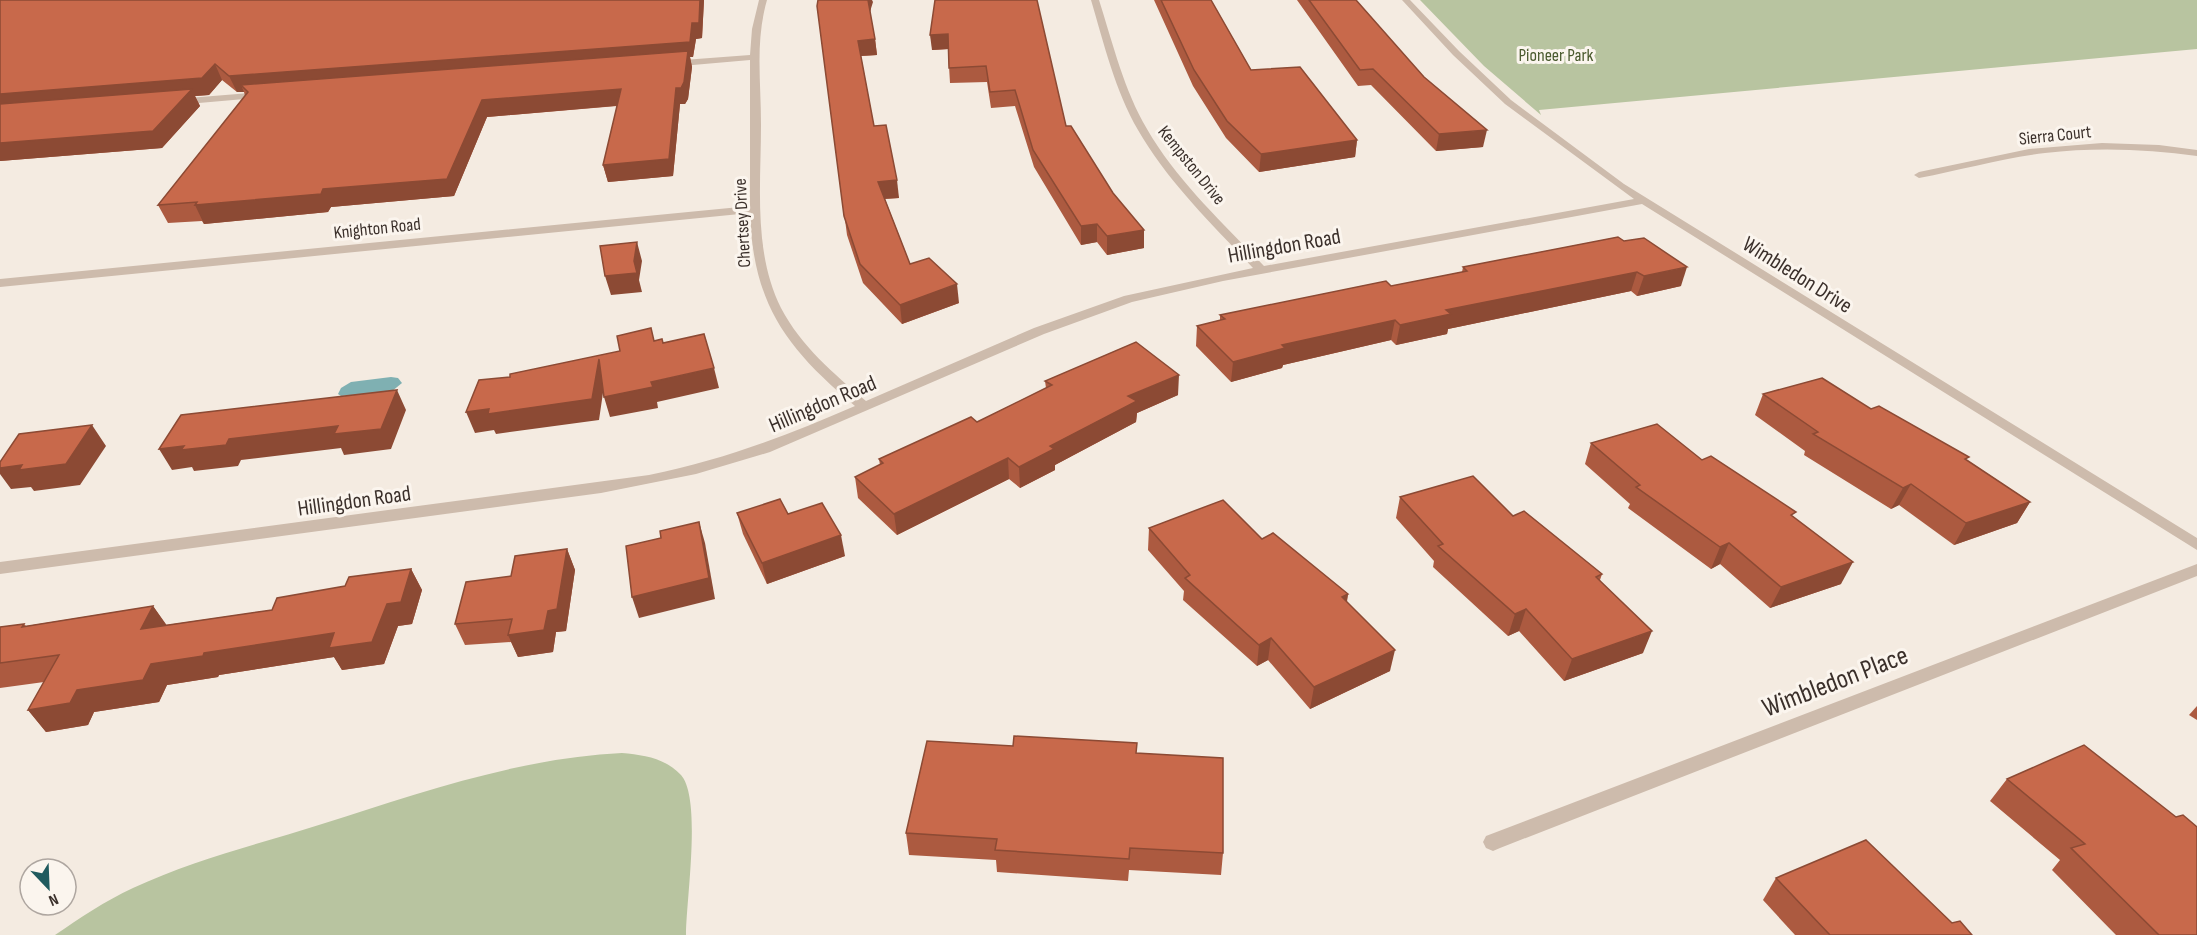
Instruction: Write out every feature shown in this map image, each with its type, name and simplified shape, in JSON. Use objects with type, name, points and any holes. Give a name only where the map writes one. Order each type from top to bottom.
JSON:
[{"type":"street","name":"Chertsey Drive","points":[[763,0],[756,24],[758,208],[762,274],[778,315],[809,357],[865,407]]},
{"type":"street","name":"Kempston Drive","points":[[1095,0],[1130,103],[1146,136],[1185,187],[1261,270]]},
{"type":"street","name":"Wimbledon Drive","points":[[1406,0],[1463,60],[1514,107],[1564,146],[1642,201],[2197,545]]},
{"type":"street","points":[[661,64],[756,57]]},
{"type":"street","points":[[165,103],[272,95]]},
{"type":"street","name":"Sierra Court","points":[[1919,175],[2042,150],[2077,146],[2145,147],[2197,153]]},
{"type":"street","name":"Hillingdon Road","points":[[0,568],[601,488],[664,477],[751,454],[1039,331],[1098,309],[1171,288],[1642,201]]},
{"type":"street","name":"Knighton Road","points":[[0,283],[758,208]]},
{"type":"street","name":"Wimbledon Place","points":[[1493,842],[2197,570]]},
{"type":"green space","name":"Pioneer Park","points":[[1420,0],[2197,0],[2197,49],[1539,110],[1541,115],[1484,66]]},
{"type":"green space","points":[[622,753],[646,756],[661,761],[681,775],[687,787],[692,827],[686,935],[55,935],[83,916],[133,888],[226,853],[507,769],[584,756]]},
{"type":"water","points":[[398,378],[402,383],[391,392],[341,396],[338,394],[341,388],[351,382]]},
{"type":"building","points":[[0,0],[700,0],[699,23],[692,23],[690,42],[229,76],[215,64],[202,78],[0,94]]},
{"type":"building","points":[[818,0],[868,0],[875,39],[858,41],[874,126],[886,125],[897,180],[878,182],[910,264],[929,258],[957,284],[900,305],[860,264],[844,216]]},
{"type":"building","points":[[935,0],[1037,0],[1066,126],[1071,126],[1113,193],[1144,230],[1107,236],[1097,224],[1081,226],[1033,150],[1015,90],[990,92],[986,66],[949,68],[948,34],[930,35]]},
{"type":"building","points":[[1161,0],[1211,0],[1251,70],[1300,67],[1357,140],[1261,154],[1227,121],[1194,70]]},
{"type":"building","points":[[1309,0],[1356,0],[1424,77],[1487,130],[1439,134],[1373,69],[1360,70]]},
{"type":"building","points":[[688,51],[684,82],[681,88],[676,88],[669,159],[603,165],[621,89],[482,100],[447,179],[323,189],[321,194],[195,205],[197,202],[158,205],[248,92],[241,85]]},
{"type":"building","points":[[192,89],[153,131],[0,143],[0,104]]},
{"type":"building","points":[[1618,237],[1624,241],[1644,238],[1687,267],[1644,276],[1637,272],[1446,310],[1451,314],[1400,325],[1395,320],[1282,345],[1285,348],[1233,362],[1197,326],[1225,319],[1220,315],[1386,281],[1391,286],[1467,271],[1463,267]]},
{"type":"building","points":[[637,242],[634,261],[637,273],[605,276],[600,246]]},
{"type":"building","points":[[651,328],[654,341],[662,339],[663,343],[704,334],[714,368],[651,382],[653,387],[604,397],[599,359],[592,399],[488,414],[489,409],[466,412],[479,380],[510,377],[510,374],[620,351],[617,336]]},
{"type":"building","points":[[1136,342],[1179,375],[1128,396],[1137,401],[1050,446],[1054,449],[1019,467],[1008,458],[894,514],[855,477],[883,463],[879,459],[971,417],[977,422],[1052,385],[1045,381]]},
{"type":"building","points":[[1822,378],[1871,409],[1879,406],[1969,457],[1965,459],[2030,502],[1966,523],[1911,484],[1903,488],[1813,434],[1818,432],[1763,394]]},
{"type":"building","points":[[397,390],[381,429],[334,434],[338,426],[229,439],[226,445],[181,450],[184,446],[159,449],[181,415]]},
{"type":"building","points":[[1657,424],[1702,460],[1711,456],[1796,512],[1791,515],[1853,562],[1781,587],[1729,543],[1720,547],[1636,487],[1640,485],[1591,443]]},
{"type":"building","points":[[92,425],[66,464],[19,470],[22,465],[0,468],[0,462],[19,434]]},
{"type":"building","points":[[1473,476],[1513,516],[1524,511],[1602,574],[1596,577],[1652,631],[1572,659],[1526,609],[1515,614],[1438,546],[1443,544],[1400,497]]},
{"type":"building","points":[[780,499],[788,514],[822,503],[841,535],[762,563],[737,513]]},
{"type":"building","points":[[1223,500],[1262,539],[1273,533],[1348,594],[1342,597],[1395,650],[1314,687],[1271,638],[1259,645],[1185,578],[1190,575],[1149,528]]},
{"type":"building","points":[[699,522],[709,578],[632,597],[626,546],[661,538],[660,531]]},
{"type":"building","points":[[567,549],[557,609],[548,611],[544,630],[508,635],[512,619],[455,624],[466,582],[511,576],[515,556]]},
{"type":"building","points":[[411,569],[401,602],[387,604],[372,642],[329,648],[334,633],[204,653],[203,656],[151,664],[143,680],[77,690],[70,703],[28,710],[59,655],[0,663],[0,627],[24,624],[22,627],[153,606],[141,629],[272,610],[277,598],[345,586],[349,577]]},
{"type":"building","points":[[1014,736],[1137,743],[1136,753],[1223,758],[1223,853],[1130,848],[1129,859],[995,850],[997,839],[906,833],[927,741],[1013,746]]},
{"type":"building","points":[[2084,745],[2176,817],[2183,815],[2197,827],[2197,935],[2159,935],[2071,848],[2085,844],[2007,779]]},
{"type":"building","points":[[1866,840],[1952,923],[1960,921],[1972,935],[1830,935],[1776,878]]}]
